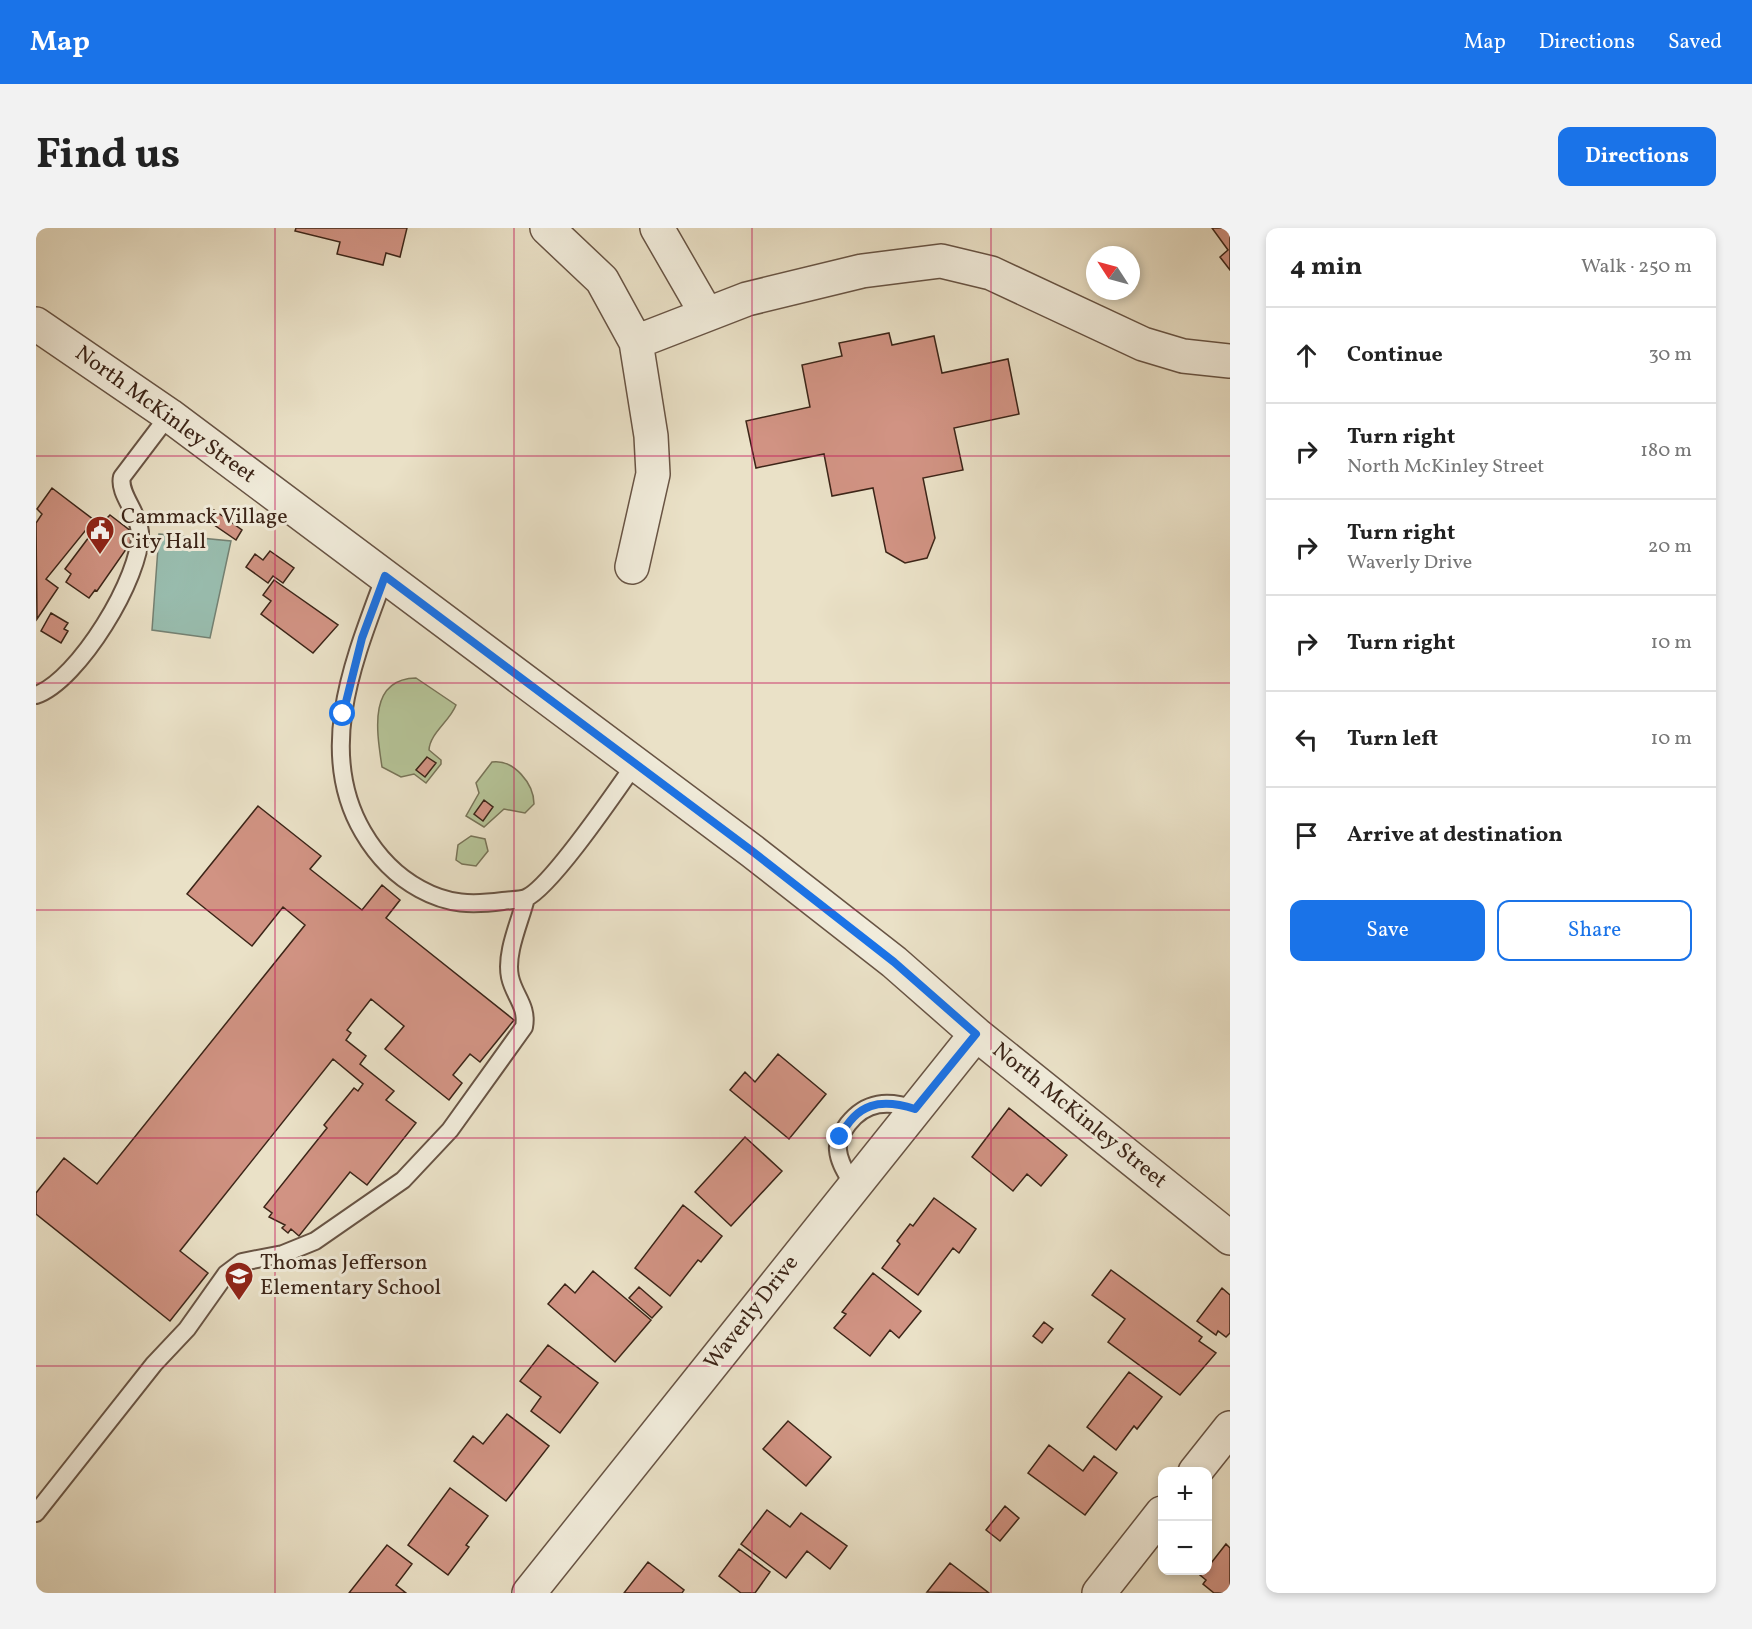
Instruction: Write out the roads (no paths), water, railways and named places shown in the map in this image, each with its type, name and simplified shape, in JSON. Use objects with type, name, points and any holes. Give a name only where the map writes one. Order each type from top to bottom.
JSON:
[{"type":"street","points":[[548,228],[602,280],[636,342],[651,436],[653,474],[632,567]]},
{"type":"street","points":[[657,228],[706,313]]},
{"type":"street","points":[[636,342],[747,299],[862,271],[941,261],[991,273],[1143,344],[1183,356],[1230,361]]},
{"type":"street","name":"North McKinley Street","points":[[36,324],[169,415],[752,851],[894,962],[976,1034],[1230,1238]]},
{"type":"street","name":"Waverly Drive","points":[[529,1593],[976,1034]]},
{"type":"street","points":[[1199,1467],[1230,1428]]},
{"type":"street","points":[[1099,1593],[1158,1518]]},
{"type":"lane","points":[[36,695],[56,684],[85,652],[108,619],[132,575],[139,554],[138,518],[122,488],[122,477],[169,415]]},
{"type":"lane","points":[[385,576],[362,638],[339,737],[340,771],[354,814],[380,857],[406,880],[433,896],[466,905],[526,898]]},
{"type":"lane","points":[[36,1513],[154,1364],[187,1329],[234,1266],[250,1260],[283,1254],[315,1241],[403,1180],[450,1130],[524,1027],[526,1017],[522,1003],[514,989],[509,967],[526,898],[561,863],[634,765]]},
{"type":"lane","points":[[854,1185],[843,1167],[838,1150],[840,1137],[852,1119],[860,1111],[881,1103],[895,1103],[915,1109]]},
{"type":"place","name":"Cammack Village City Hall","points":[[100,556]]},
{"type":"place","name":"Thomas Jefferson Elementary School","points":[[239,1302]]}]
